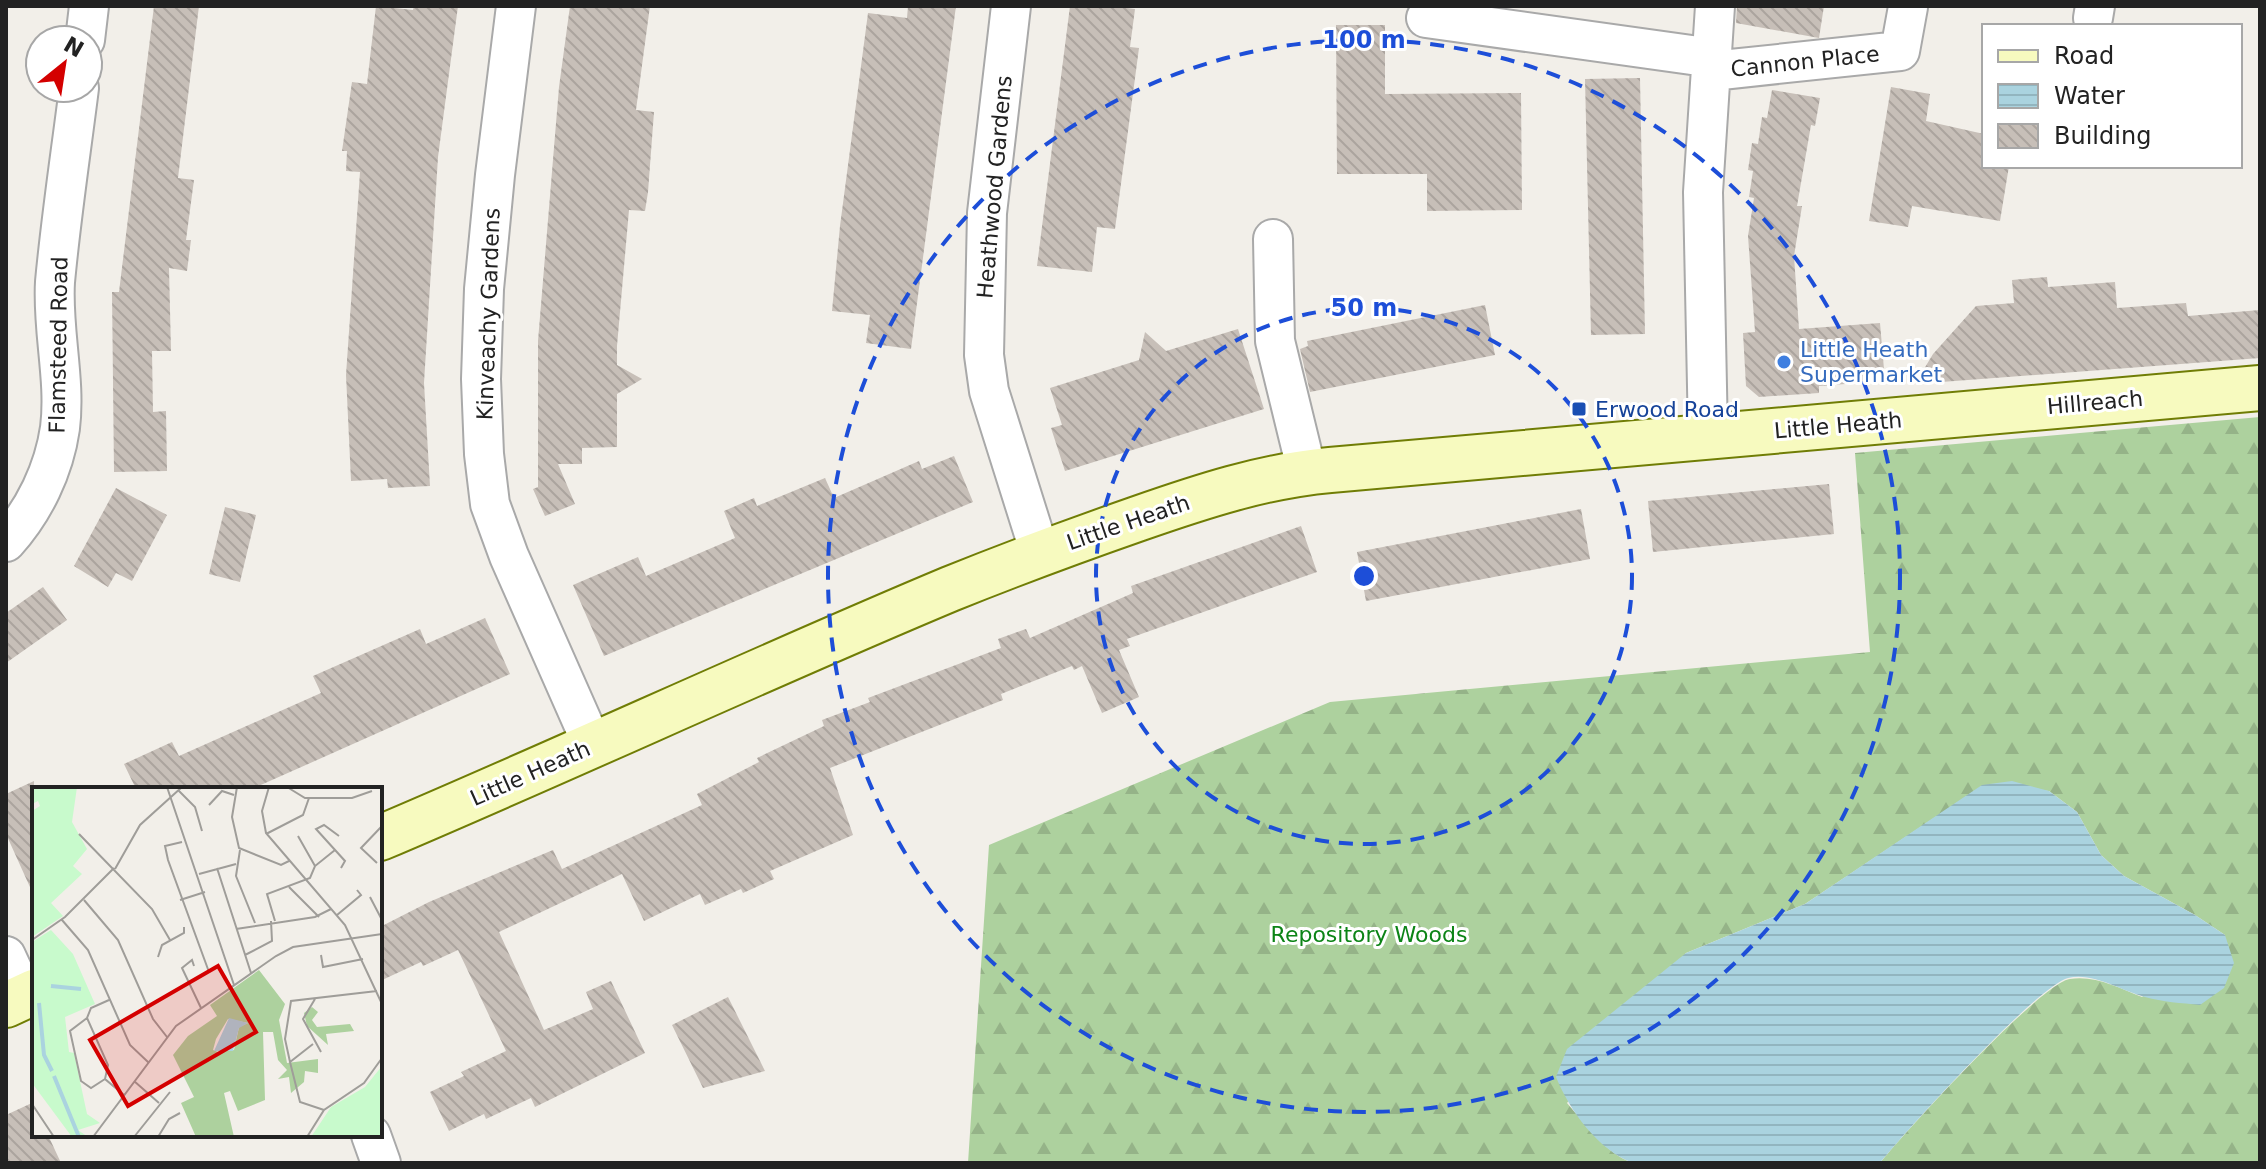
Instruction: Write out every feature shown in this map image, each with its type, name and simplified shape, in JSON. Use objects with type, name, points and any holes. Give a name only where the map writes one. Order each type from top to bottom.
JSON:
[{"type":"main road","name":"Hillreach","points":[[1930,417],[2260,388]]},
{"type":"main road","name":"Little Heath","points":[[382,837],[593,746],[803,650],[1040,553],[1185,502],[1249,484],[1307,472],[1930,417]]},
{"type":"street","name":"Kinveachy Gardens","points":[[516,6],[484,289],[481,379],[484,454],[490,504],[509,556],[593,746]]},
{"type":"street","name":"Heathwood Gardens","points":[[1011,6],[987,213],[984,355],[996,415],[1040,553]]},
{"type":"street","points":[[1708,435],[1703,192],[1715,6]]},
{"type":"street","name":"Cannon Place","points":[[1712,64],[1900,51],[1908,7]]},
{"type":"street","points":[[1426,18],[1712,64]]},
{"type":"street","name":"Flamsteed Road","points":[[6,542],[31,508],[50,470],[60,427],[55,283],[77,104]]},
{"type":"street","points":[[1273,239],[1275,341],[1307,472]]},
{"type":"street","points":[[6,956],[22,998]]},
{"type":"street","points":[[372,1137],[381,1163]]},
{"type":"green space","name":"Repository Woods","points":[[2260,417],[2260,1163],[1880,1163],[1974,1061],[2055,987],[2070,979],[2089,979],[2142,997],[2225,935],[2124,876],[2101,855],[2077,812],[2049,791],[1982,786],[1805,904],[1686,953],[1567,1103],[1605,1145],[1633,1163],[968,1163],[989,845],[1330,702],[1870,652],[1855,453]]},
{"type":"water","points":[[2012,781],[2049,791],[2077,812],[2101,855],[2124,876],[2225,935],[2234,963],[2224,988],[2200,1005],[2152,999],[2088,978],[2068,978],[2052,987],[2001,1032],[1880,1163],[1633,1163],[1608,1149],[1577,1116],[1556,1077],[1567,1049],[1686,953],[1805,904],[1982,785]]},
{"type":"building","points":[[154,6],[199,6],[178,178],[194,180],[186,240],[191,240],[187,271],[169,268],[171,351],[152,351],[153,412],[166,411],[167,471],[114,472],[112,292],[119,292]]},
{"type":"building","points":[[376,6],[413,10],[414,6],[458,6],[438,157],[424,383],[430,486],[388,488],[387,479],[351,481],[346,375],[360,172],[346,171],[347,151],[342,151],[352,82],[367,84]]},
{"type":"building","points":[[570,6],[650,6],[636,110],[654,112],[648,192],[645,211],[629,210],[617,346],[617,365],[642,379],[617,394],[617,447],[582,448],[582,464],[558,464],[575,504],[545,516],[533,489],[538,487],[538,341],[559,87]]},
{"type":"building","points":[[908,6],[956,6],[911,349],[866,343],[870,315],[832,311],[868,13],[907,18]]},
{"type":"building","points":[[1070,6],[1135,9],[1130,47],[1139,48],[1115,229],[1097,227],[1092,272],[1037,266]]},
{"type":"building","points":[[1737,6],[1824,6],[1819,38],[1736,23]]},
{"type":"building","points":[[1336,25],[1385,25],[1385,94],[1521,93],[1522,210],[1427,211],[1427,174],[1337,174]]},
{"type":"building","points":[[1640,78],[1645,334],[1591,335],[1585,79]]},
{"type":"building","points":[[1891,87],[1930,94],[1926,121],[1982,134],[1982,168],[2009,168],[2000,221],[1912,206],[1908,227],[1869,221]]},
{"type":"building","points":[[1772,90],[1820,98],[1815,126],[1811,125],[1797,206],[1802,206],[1794,256],[1799,329],[1880,323],[1885,381],[1819,386],[1819,393],[1759,397],[1746,386],[1743,333],[1755,332],[1748,236],[1754,198],[1749,197],[1753,171],[1748,170],[1752,143],[1758,144],[1762,117],[1767,118]]},
{"type":"building","points":[[2047,277],[2048,287],[2115,282],[2117,308],[2186,303],[2188,316],[2260,310],[2260,358],[1915,384],[1933,354],[1976,306],[2014,303],[2012,280]]},
{"type":"building","points":[[1485,305],[1495,355],[1310,392],[1300,349],[1308,346],[1307,341]]},
{"type":"building","points":[[1238,329],[1264,409],[1065,471],[1051,428],[1062,425],[1050,388],[1139,360],[1145,332],[1166,351]]},
{"type":"building","points":[[954,456],[973,502],[604,656],[573,585],[638,557],[646,576],[735,538],[724,511],[754,498],[757,506],[825,478],[834,498],[919,461],[922,469]]},
{"type":"building","points":[[1829,484],[1834,534],[1653,552],[1648,501]]},
{"type":"building","points":[[116,488],[167,515],[132,581],[116,573],[108,587],[74,566]]},
{"type":"building","points":[[225,507],[256,515],[240,582],[209,574]]},
{"type":"building","points":[[1581,509],[1590,559],[1366,601],[1357,552]]},
{"type":"building","points":[[1301,526],[1317,572],[1127,639],[1130,646],[1119,650],[1139,697],[1102,713],[1082,666],[1074,670],[1072,666],[1001,694],[1003,700],[830,768],[853,835],[770,871],[774,879],[743,893],[741,889],[705,905],[700,894],[644,921],[622,874],[499,932],[544,1030],[593,1009],[586,992],[611,981],[645,1053],[535,1107],[531,1098],[486,1119],[484,1114],[449,1131],[430,1092],[464,1076],[461,1072],[506,1051],[458,950],[423,966],[421,962],[382,980],[382,926],[429,902],[553,850],[562,869],[702,805],[697,794],[759,762],[757,758],[824,726],[822,720],[870,702],[868,698],[1001,648],[998,639],[1026,629],[1030,638],[1133,593],[1131,586]]},
{"type":"building","points":[[43,587],[67,620],[6,663],[6,613]]},
{"type":"building","points":[[485,618],[510,674],[256,787],[135,787],[124,764],[172,742],[179,756],[321,693],[313,676],[420,629],[426,644]]},
{"type":"building","points":[[34,781],[32,892],[6,834],[6,794]]},
{"type":"building","points":[[728,997],[765,1071],[703,1088],[672,1025]]},
{"type":"building","points":[[32,1103],[32,1137],[49,1137],[61,1163],[6,1163],[6,1115]]},
{"type":"place","name":"Little Heath Supermarket","points":[[1784,362]]},
{"type":"place","name":"Erwood Road","points":[[1579,409]]}]
